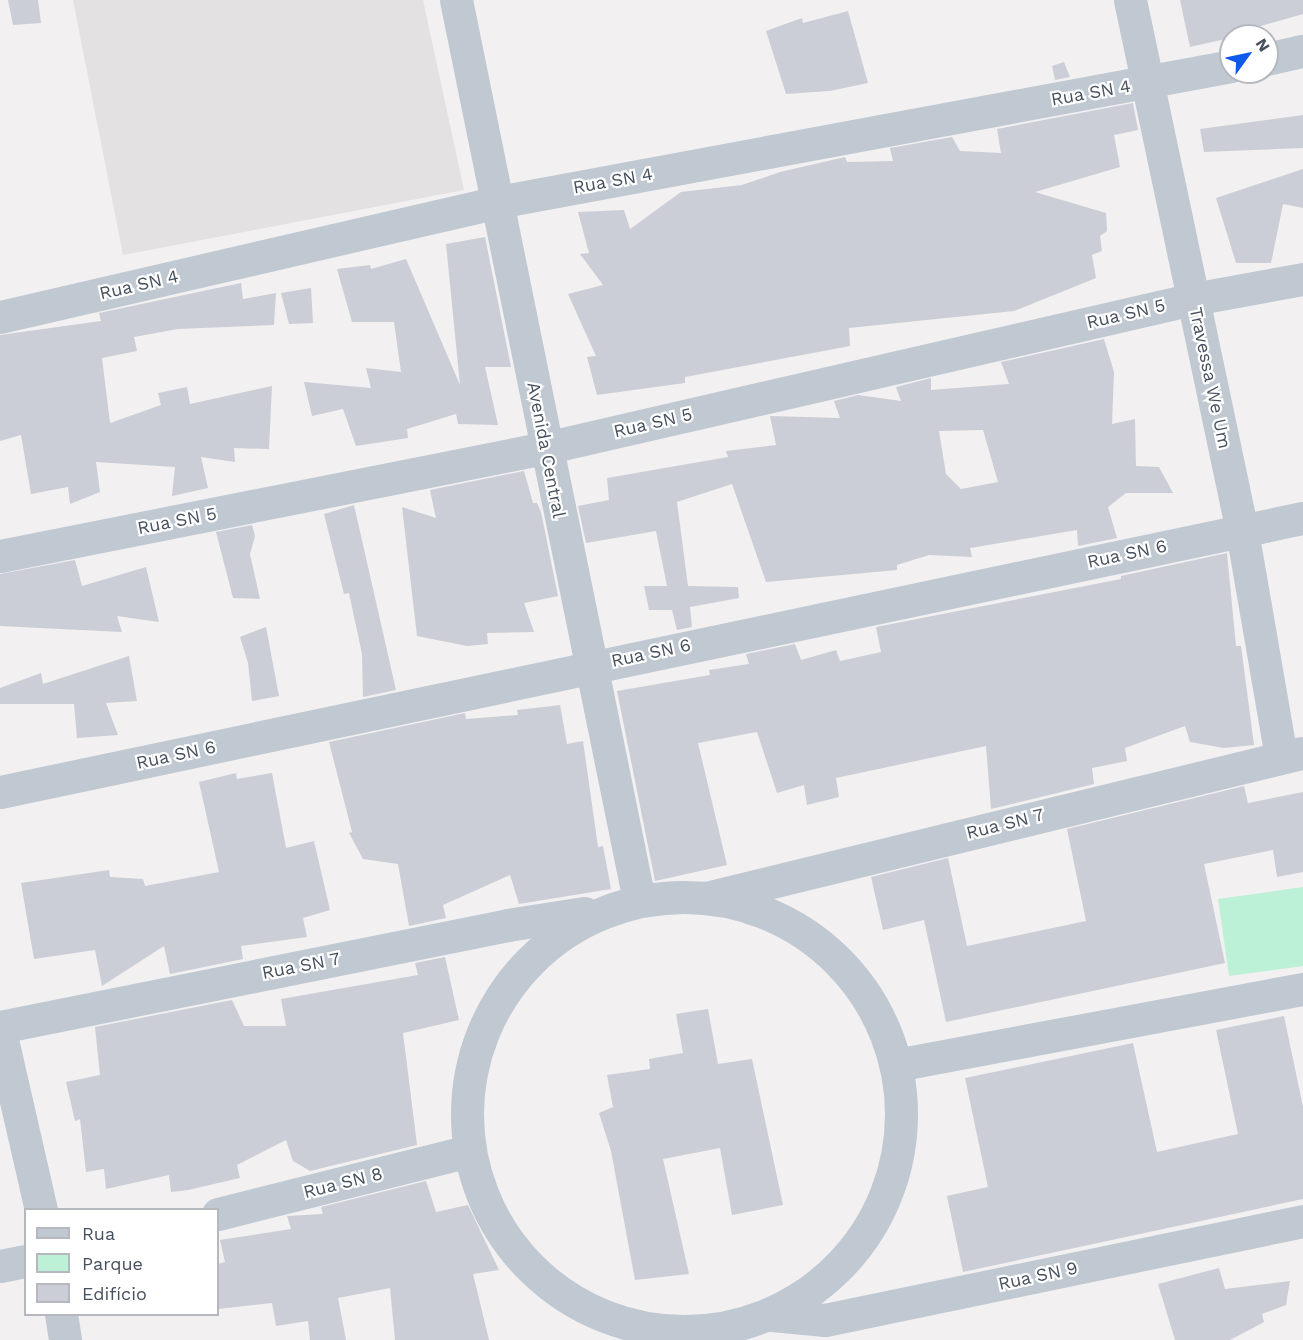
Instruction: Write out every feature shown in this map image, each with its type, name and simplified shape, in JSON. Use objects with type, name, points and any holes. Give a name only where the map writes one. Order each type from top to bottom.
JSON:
[{"type":"street","name":"Avenida Central","points":[[456,0],[545,447],[639,900]]},
{"type":"street","name":"Travessa We Um","points":[[1130,0],[1242,531],[1292,755]]},
{"type":"street","points":[[1279,56],[1303,51]]},
{"type":"street","name":"Rua SN 4","points":[[0,317],[498,202],[1219,68]]},
{"type":"street","name":"Rua SN 5","points":[[0,556],[545,447],[1193,299],[1303,279]]},
{"type":"street","name":"Rua SN 6","points":[[0,792],[590,666],[1303,518]]},
{"type":"street","name":"Rua SN 7","points":[[708,897],[1292,755]]},
{"type":"street","points":[[708,897],[772,915],[829,952],[871,1003],[897,1065],[902,1126],[893,1175],[864,1240],[823,1284],[737,1334],[675,1336],[618,1323],[564,1296],[520,1257],[487,1208],[469,1151],[466,1091],[481,1034],[510,982],[552,940],[604,910],[639,900],[708,897]]},
{"type":"street","name":"Rua SN 7","points":[[0,1029],[508,925],[604,910]]},
{"type":"street","points":[[897,1065],[1303,989]]},
{"type":"street","points":[[0,1029],[41,1208]]},
{"type":"street","name":"Rua SN 8","points":[[219,1214],[469,1151]]},
{"type":"street","name":"Rua SN 9","points":[[772,1315],[825,1320],[1303,1221]]},
{"type":"street","points":[[0,1266],[24,1261]]},
{"type":"street","points":[[61,1316],[65,1340]]},
{"type":"shaded area","points":[[73,0],[423,0],[464,190],[123,255]]},
{"type":"green space","points":[[1303,887],[1303,966],[1229,976],[1218,899]]},
{"type":"building","points":[[8,0],[38,0],[41,23],[13,25]]},
{"type":"building","points":[[1180,0],[1303,0],[1303,14],[1268,24],[1219,24],[1219,40],[1190,47]]},
{"type":"building","points":[[848,11],[868,83],[830,91],[786,94],[766,31],[802,18],[803,23]]},
{"type":"building","points":[[1064,62],[1070,77],[1055,80],[1052,66]]},
{"type":"building","points":[[1133,103],[1138,130],[1114,135],[1120,167],[1035,192],[1106,213],[1107,231],[1100,236],[1102,251],[1092,255],[1096,278],[1014,311],[849,328],[850,346],[685,377],[685,383],[597,395],[587,357],[596,356],[568,294],[603,285],[580,254],[589,253],[578,212],[624,210],[630,229],[681,192],[742,185],[780,172],[845,157],[847,162],[893,161],[890,148],[952,137],[960,151],[1001,153],[997,129]]},
{"type":"building","points":[[1303,115],[1303,148],[1204,152],[1200,129]]},
{"type":"building","points":[[1303,169],[1303,208],[1283,204],[1271,263],[1236,263],[1216,198]]},
{"type":"building","points":[[485,237],[511,367],[485,367],[498,425],[458,424],[456,414],[407,429],[408,438],[356,446],[343,409],[312,416],[304,382],[371,388],[366,368],[401,372],[394,322],[352,322],[337,269],[370,265],[371,269],[406,259],[460,385],[446,244]]},
{"type":"building","points":[[241,283],[243,299],[276,293],[274,325],[178,329],[134,337],[137,351],[102,358],[110,423],[161,405],[158,393],[187,387],[190,404],[272,386],[269,449],[234,448],[235,462],[201,457],[208,488],[172,496],[175,467],[96,462],[100,492],[70,504],[68,487],[31,494],[21,435],[0,441],[0,335],[101,321],[99,313]]},
{"type":"building","points":[[311,288],[313,323],[289,324],[281,293]]},
{"type":"building","points":[[1104,339],[1114,372],[1112,424],[1135,419],[1136,466],[1159,467],[1173,493],[1126,493],[1108,507],[1117,538],[1078,546],[1077,530],[970,548],[972,557],[929,555],[897,565],[897,570],[766,582],[732,484],[677,502],[688,586],[738,587],[739,598],[690,607],[692,627],[677,630],[672,610],[649,610],[644,586],[667,586],[656,531],[586,543],[578,506],[609,500],[607,478],[728,457],[726,451],[776,445],[770,416],[840,418],[834,401],[858,395],[901,401],[896,387],[931,378],[931,390],[1009,384],[1001,362]],"holes":[[[983,430],[998,482],[961,489],[946,474],[939,431]]]},
{"type":"building","points":[[524,471],[533,503],[537,503],[541,512],[558,596],[524,603],[534,632],[487,633],[488,644],[467,646],[417,636],[402,507],[436,518],[430,490]]},
{"type":"building","points":[[354,505],[396,690],[363,697],[362,654],[349,593],[344,594],[324,514]]},
{"type":"building","points":[[252,525],[255,536],[250,554],[260,599],[233,598],[216,532]]},
{"type":"building","points":[[1227,553],[1236,646],[1241,646],[1254,745],[1224,748],[1190,742],[1185,726],[1125,748],[1127,761],[1092,768],[1094,784],[991,809],[986,746],[836,778],[839,797],[807,805],[804,785],[777,793],[757,732],[698,743],[727,865],[655,881],[617,691],[710,675],[709,670],[749,664],[746,654],[795,644],[801,660],[836,650],[840,661],[881,652],[876,627],[1121,579],[1121,576]]},
{"type":"building","points":[[75,560],[82,586],[146,567],[159,622],[117,616],[122,632],[0,626],[0,574]]},
{"type":"building","points":[[266,627],[279,696],[252,701],[248,663],[240,637]]},
{"type":"building","points":[[129,656],[137,701],[106,703],[118,735],[77,738],[74,704],[0,704],[0,688],[41,673],[43,684]]},
{"type":"building","points":[[560,705],[567,744],[583,741],[598,847],[603,846],[611,889],[519,904],[510,875],[443,905],[446,918],[409,926],[398,864],[363,859],[349,833],[352,832],[329,742],[465,713],[466,719],[518,715],[517,710]]},
{"type":"building","points":[[236,773],[237,779],[272,773],[286,848],[314,841],[330,910],[303,918],[307,937],[241,946],[243,959],[170,974],[164,946],[102,986],[95,950],[34,959],[21,883],[109,870],[110,877],[143,879],[145,886],[219,872],[199,782]]},
{"type":"building","points":[[1244,786],[1248,803],[1303,792],[1303,872],[1277,877],[1273,850],[1204,864],[1225,963],[946,1022],[924,920],[883,930],[871,877],[948,858],[967,946],[1086,921],[1067,829]]},
{"type":"building","points":[[445,957],[459,1020],[403,1033],[417,1145],[310,1171],[293,1161],[286,1140],[237,1165],[240,1178],[171,1192],[169,1175],[106,1189],[104,1169],[86,1172],[80,1119],[75,1121],[66,1082],[100,1075],[95,1027],[232,1000],[244,1026],[286,1026],[281,999],[418,975],[415,963]]},
{"type":"building","points":[[708,1009],[718,1064],[752,1059],[783,1205],[732,1215],[720,1148],[663,1159],[689,1274],[635,1280],[611,1151],[599,1113],[613,1107],[607,1075],[650,1069],[649,1059],[683,1053],[676,1014]]},
{"type":"building","points":[[1284,1016],[1303,1107],[1303,1199],[963,1272],[947,1196],[988,1187],[965,1078],[1133,1043],[1157,1152],[1238,1134],[1216,1030]]},
{"type":"building","points":[[426,1181],[436,1212],[468,1205],[499,1270],[473,1274],[489,1340],[395,1340],[390,1288],[338,1298],[346,1340],[310,1340],[308,1321],[276,1326],[272,1303],[219,1309],[219,1264],[225,1262],[220,1240],[291,1229],[287,1216],[323,1214],[321,1207]]},
{"type":"building","points":[[1219,1268],[1225,1289],[1290,1281],[1286,1305],[1262,1314],[1264,1322],[1230,1340],[1175,1340],[1158,1284]]}]
